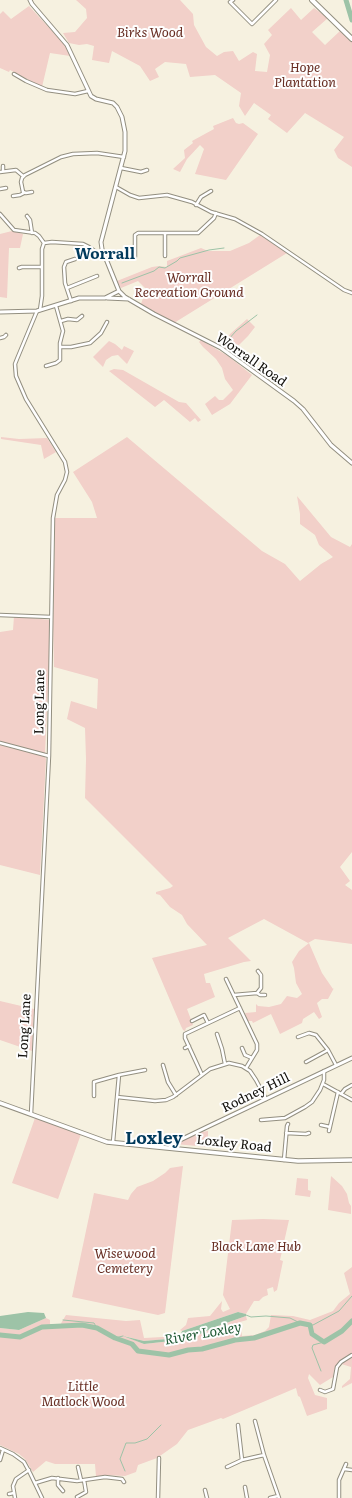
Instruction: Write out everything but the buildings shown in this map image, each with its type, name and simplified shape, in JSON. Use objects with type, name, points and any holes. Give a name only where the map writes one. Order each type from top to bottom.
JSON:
[{"type":"main road","points":[[312,0],[352,39]]},
{"type":"main road","name":"Loxley Road","points":[[0,1103],[101,1140],[113,1142],[284,1160],[352,1160]]},
{"type":"street","points":[[30,0],[67,45],[88,91],[96,99],[113,103],[120,112],[125,132],[124,157],[101,238],[101,245],[104,254],[119,291],[105,298]]},
{"type":"street","points":[[231,1],[252,24],[276,0]]},
{"type":"street","points":[[14,74],[47,90],[75,94],[88,91]]},
{"type":"street","points":[[24,192],[21,182],[23,176],[61,157],[68,155],[101,153],[124,157]]},
{"type":"street","points":[[3,166],[2,172],[16,170],[23,176]]},
{"type":"street","points":[[121,168],[140,172],[147,170]]},
{"type":"street","points":[[116,187],[136,197],[167,195],[196,204],[242,222],[344,290],[352,293]]},
{"type":"street","points":[[0,189],[6,188]]},
{"type":"street","points":[[196,204],[201,197],[211,191]]},
{"type":"street","points":[[13,196],[20,195],[24,192],[32,192]]},
{"type":"street","points":[[135,257],[135,237],[137,233],[198,233],[214,218],[216,213]]},
{"type":"street","points":[[0,214],[14,230],[37,234],[44,243],[52,242],[83,244],[99,254],[104,254]]},
{"type":"street","points":[[27,216],[30,220],[32,233]]},
{"type":"street","points":[[165,233],[165,256]]},
{"type":"street","name":"Long Lane","points":[[31,1114],[49,756],[54,508],[57,495],[66,475],[66,468],[63,459],[26,399],[18,382],[15,370],[17,358],[39,311],[42,296],[42,248],[44,243]]},
{"type":"street","points":[[71,301],[66,288],[64,265],[69,260],[75,259]]},
{"type":"street","points":[[21,262],[20,268],[42,267]]},
{"type":"street","points":[[66,288],[97,276]]},
{"type":"street","name":"Worrall Road","points":[[119,291],[129,299],[178,327],[221,348],[294,401],[331,445],[352,462]]},
{"type":"street","points":[[0,312],[39,311],[83,297],[129,299]]},
{"type":"street","points":[[46,366],[59,361],[63,331],[56,306]]},
{"type":"street","points":[[61,321],[68,319],[77,320],[82,316]]},
{"type":"street","points":[[60,347],[71,347],[90,343],[101,333],[107,322]]},
{"type":"street","points":[[0,338],[6,335]]},
{"type":"street","points":[[0,615],[51,617]]},
{"type":"street","points":[[0,744],[49,756]]},
{"type":"street","points":[[257,993],[261,988],[260,974],[258,971]]},
{"type":"street","points":[[226,979],[257,1044],[257,1048],[246,1068]]},
{"type":"street","points":[[234,995],[257,993],[264,995]]},
{"type":"street","points":[[202,1075],[185,1034],[240,1008]]},
{"type":"street","points":[[192,1021],[204,1014],[208,1023]]},
{"type":"street","points":[[298,1036],[309,1033],[314,1034],[328,1050],[336,1065]]},
{"type":"street","points":[[217,1034],[225,1064]]},
{"type":"street","points":[[185,1048],[189,1046]]},
{"type":"street","points":[[242,1048],[245,1055],[252,1058]]},
{"type":"street","points":[[306,1062],[328,1050]]},
{"type":"street","name":"Rodney Hill","points":[[170,1147],[174,1143],[352,1058]]},
{"type":"street","points":[[117,1097],[159,1102],[170,1099],[215,1067],[225,1064],[234,1064],[246,1068],[256,1080],[266,1099]]},
{"type":"street","points":[[163,1065],[168,1082],[176,1095]]},
{"type":"street","points":[[94,1096],[94,1082],[145,1070]]},
{"type":"street","points":[[261,1120],[281,1119],[299,1112],[312,1102],[325,1078],[324,1071]]},
{"type":"street","points":[[113,1142],[119,1075]]},
{"type":"street","points":[[322,1084],[352,1100]]},
{"type":"street","points":[[341,1094],[345,1089],[352,1085]]},
{"type":"street","points":[[321,1125],[329,1129],[338,1092]]},
{"type":"street","points":[[284,1160],[288,1124]]},
{"type":"street","points":[[286,1133],[308,1133]]},
{"type":"street","points":[[320,1390],[325,1392],[332,1389],[335,1370],[341,1362],[352,1355]]},
{"type":"street","points":[[255,1421],[264,1455],[278,1497],[270,1498]]},
{"type":"street","points":[[238,1425],[242,1460]]},
{"type":"street","points":[[0,1460],[2,1449],[20,1458],[29,1470],[42,1498]]},
{"type":"street","points":[[228,1466],[242,1460],[264,1455]]},
{"type":"street","points":[[158,1498],[159,1458]]},
{"type":"street","points":[[339,1498],[339,1480],[346,1464]]},
{"type":"street","points":[[77,1497],[86,1492],[78,1467]]},
{"type":"street","points":[[344,1469],[352,1470]]},
{"type":"street","points":[[15,1498],[13,1486],[16,1479],[29,1470]]},
{"type":"street","points":[[35,1483],[48,1478],[83,1480],[106,1477],[122,1479],[124,1482]]},
{"type":"street","points":[[58,1478],[58,1485],[63,1491]]},
{"type":"street","points":[[244,1487],[247,1498]]},
{"type":"street","points":[[205,1490],[207,1498]]},
{"type":"street","points":[[9,1494],[14,1493]]},
{"type":"green space","points":[[76,0],[180,0],[193,14],[194,25],[206,47],[217,56],[224,52],[233,51],[239,61],[253,52],[257,54],[255,71],[267,72],[270,55],[264,44],[272,35],[268,30],[291,8],[301,20],[314,8],[328,18],[312,32],[325,45],[340,31],[352,40],[352,167],[338,158],[334,150],[344,137],[305,113],[287,133],[268,119],[271,115],[254,103],[245,116],[239,106],[241,93],[215,75],[190,77],[186,64],[165,62],[155,69],[159,77],[150,81],[140,66],[112,51],[109,63],[92,60],[94,46],[69,43],[63,33],[75,32],[87,18],[86,9]]},
{"type":"green space","points":[[29,6],[65,45],[70,56],[50,53],[42,87],[10,70],[9,72],[0,68],[0,14],[3,11],[11,19]]},
{"type":"green space","points":[[233,118],[236,123],[243,123],[258,134],[226,180],[195,174],[204,149],[200,145],[187,159],[180,172],[173,169],[185,158],[184,150],[193,143],[192,141],[214,129],[213,126]]},
{"type":"green space","points":[[12,231],[23,234],[20,248],[9,248],[7,298],[0,297],[0,234]]},
{"type":"green space","name":"Worrall Recreation Ground","points":[[260,235],[287,253],[174,323],[141,304],[146,289],[138,281],[121,288],[117,281],[152,267],[167,267],[167,261],[201,248],[208,251],[230,251],[249,243]]},
{"type":"green space","points":[[247,319],[255,327],[231,353],[221,346],[230,334]]},
{"type":"green space","points":[[201,340],[228,356],[252,375],[230,404],[212,415],[205,404],[215,396],[219,400],[223,400],[233,390],[225,379],[222,368],[216,359],[199,342]]},
{"type":"green space","points":[[109,341],[122,350],[124,346],[134,351],[127,364],[118,355],[112,356],[106,360],[103,367],[93,357]]},
{"type":"green space","points":[[114,369],[123,370],[179,402],[186,403],[201,420],[198,422],[195,418],[190,422],[164,400],[155,407],[109,371]]},
{"type":"green space","points":[[1,437],[19,439],[47,438],[56,452],[44,459],[41,445],[1,439]]},
{"type":"green space","points":[[127,437],[262,551],[285,564],[300,581],[321,564],[333,557],[319,545],[315,535],[300,524],[297,496],[331,537],[350,547],[352,544],[352,852],[340,867],[350,881],[345,885],[352,890],[352,944],[315,939],[308,943],[264,919],[228,938],[251,961],[204,974],[206,983],[210,983],[215,997],[187,1009],[193,1025],[186,1028],[185,1031],[181,1026],[152,958],[207,945],[187,924],[182,915],[170,907],[160,895],[156,894],[156,892],[173,886],[85,798],[85,728],[67,719],[71,701],[97,709],[98,679],[54,667],[53,623],[55,518],[97,518],[92,502],[73,472]]},
{"type":"green space","points":[[14,616],[50,620],[45,753],[0,742],[0,632],[13,630]]},
{"type":"green space","points":[[0,745],[44,756],[46,759],[40,875],[0,865]]},
{"type":"green space","points":[[309,943],[322,973],[333,989],[334,988],[328,999],[322,999],[317,1003],[322,1017],[319,1019],[314,1012],[303,1019],[302,1023],[280,1034],[271,1014],[253,1023],[252,1021],[248,1021],[245,1013],[256,1012],[256,1004],[258,1006],[269,1007],[281,1004],[287,996],[297,998],[302,994],[296,983],[292,962],[299,951]]},
{"type":"green space","points":[[0,1001],[34,1009],[32,1051],[0,1040]]},
{"type":"green space","points":[[35,1118],[81,1134],[58,1199],[12,1183]]},
{"type":"green space","points":[[208,1131],[208,1147],[175,1144],[202,1132]]},
{"type":"green space","name":"Wisewood Cemetery","points":[[183,1166],[165,1313],[158,1315],[72,1297],[94,1193],[128,1200],[137,1187],[153,1181],[170,1168]]},
{"type":"green space","points":[[331,1176],[342,1186],[347,1194],[351,1206],[351,1214],[328,1210]]},
{"type":"green space","points":[[297,1178],[308,1179],[308,1190],[311,1191],[310,1197],[295,1195]]},
{"type":"green space","name":"Black Lane Hub","points":[[232,1220],[289,1220],[280,1260],[283,1261],[277,1290],[274,1292],[273,1287],[267,1289],[268,1295],[259,1301],[254,1301],[246,1314],[238,1312],[182,1331],[180,1330],[186,1325],[188,1318],[210,1316],[222,1301],[221,1309],[223,1312],[230,1309],[223,1295]]},
{"type":"green space","name":"Little Matlock Wood","points":[[352,1267],[352,1383],[342,1388],[342,1386],[350,1379],[351,1367],[338,1363],[334,1370],[333,1377],[320,1385],[309,1374],[308,1378],[315,1395],[327,1398],[327,1409],[307,1416],[296,1388],[223,1419],[221,1418],[188,1430],[177,1444],[157,1458],[138,1465],[136,1472],[125,1476],[105,1475],[96,1477],[95,1464],[55,1464],[46,1461],[33,1472],[25,1459],[19,1454],[0,1445],[0,1328],[19,1330],[46,1318],[50,1320],[50,1324],[60,1325],[66,1315],[126,1321],[140,1320],[144,1338],[181,1336],[179,1338],[144,1341],[124,1336],[144,1344],[189,1339],[215,1327],[246,1316],[247,1320],[240,1322],[242,1336],[255,1335],[265,1331],[269,1327],[271,1315],[293,1316],[310,1320],[333,1311],[339,1303],[350,1294],[344,1273]]},
{"type":"shaded area","points":[[28,1312],[44,1313],[46,1318],[19,1330],[0,1328],[0,1316]]},
{"type":"shaded area","points":[[238,1312],[246,1314],[246,1316],[215,1327],[189,1339],[144,1344],[123,1336],[144,1341],[179,1338],[182,1331]]},
{"type":"waterway","points":[[346,0],[352,20]]},
{"type":"waterway","points":[[122,283],[154,271],[159,267],[165,268],[180,258],[209,250],[224,248]]},
{"type":"waterway","points":[[228,340],[236,331],[257,315]]},
{"type":"waterway","points":[[310,1325],[313,1325],[339,1311],[352,1296]]},
{"type":"waterway","points":[[246,1315],[251,1317],[266,1316],[290,1318],[300,1323]]},
{"type":"waterway","name":"River Loxley","points":[[63,1320],[94,1323],[97,1328]]},
{"type":"waterway","name":"River Loxley","points":[[0,1335],[20,1337],[42,1327],[82,1325],[97,1328],[115,1338],[132,1344],[138,1351],[169,1355],[188,1350],[202,1349],[235,1340],[254,1338],[300,1323],[310,1325],[312,1334],[324,1342],[342,1331],[352,1321]]},
{"type":"waterway","name":"River Loxley","points":[[115,1338],[123,1336]]},
{"type":"waterway","points":[[321,1371],[312,1348],[313,1345],[324,1342]]},
{"type":"waterway","points":[[125,1471],[120,1459],[126,1443],[135,1443],[147,1439],[161,1425]]},
{"type":"district","name":"Worrall","points":[[105,255]]},
{"type":"district","name":"Loxley","points":[[154,1139]]},
{"type":"park label","name":"Birks Wood","points":[[150,33]]},
{"type":"park label","name":"Hope Plantation","points":[[305,76]]}]
